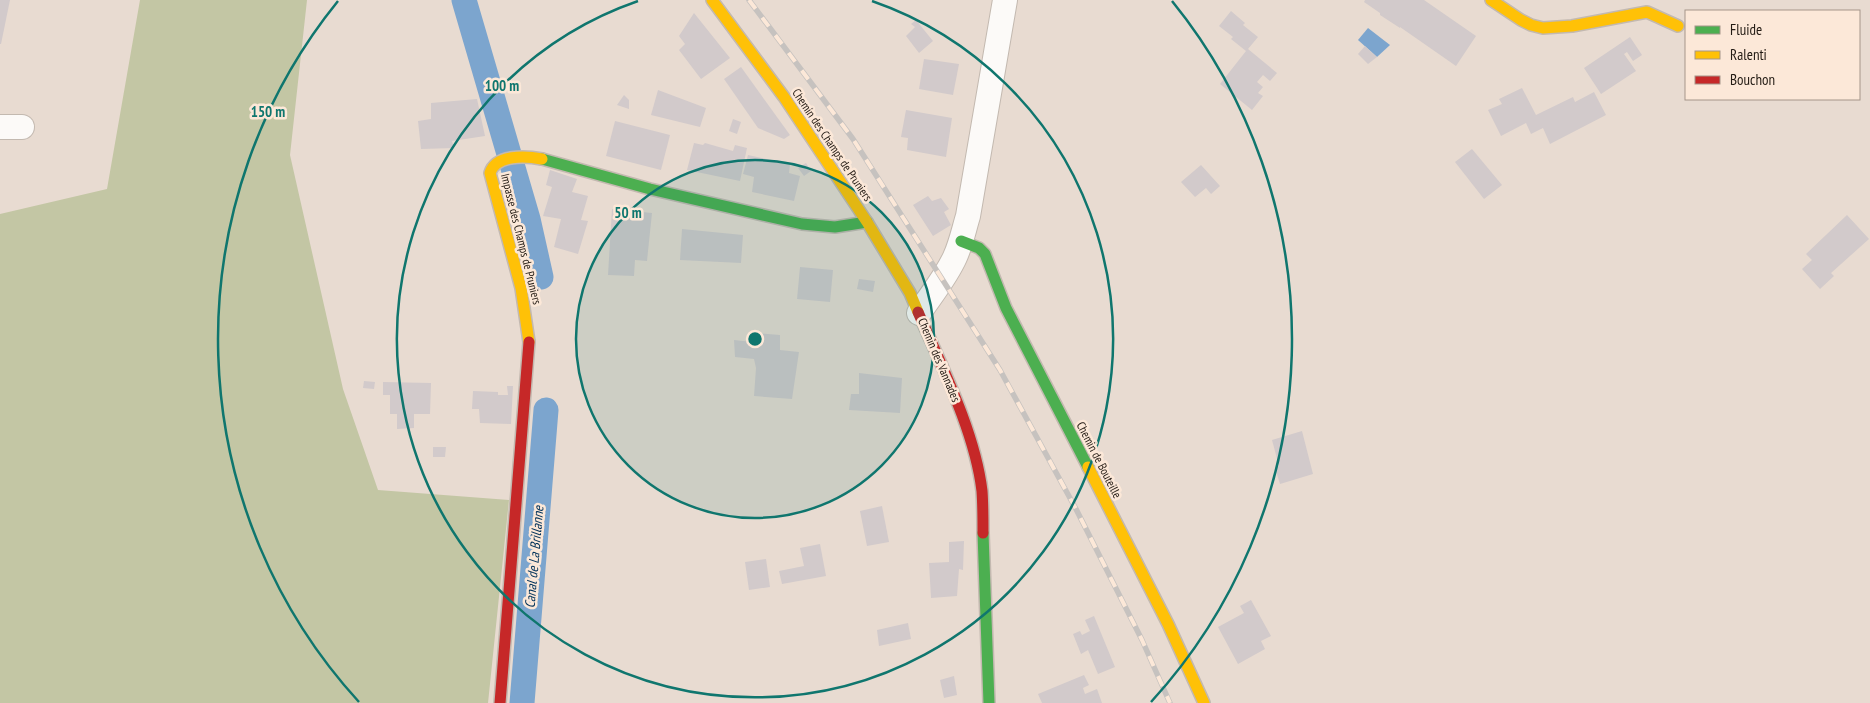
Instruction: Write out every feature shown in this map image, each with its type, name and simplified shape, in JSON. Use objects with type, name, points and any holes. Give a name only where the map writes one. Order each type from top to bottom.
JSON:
[{"type":"street","name":"Chemin des Champs de Pruniers","points":[[712,0],[784,97],[867,222],[910,293],[919,313]]},
{"type":"street","name":"Chemin des Vannades","points":[[989,703],[984,512],[978,469],[966,428],[949,382],[919,313],[955,257],[968,216],[1005,0]]},
{"type":"street","points":[[1491,0],[1522,21],[1543,28],[1558,28],[1646,12],[1678,26]]},
{"type":"street","name":"Impasse des Champs de Pruniers","points":[[500,703],[529,345],[521,288],[490,173],[492,167],[501,162],[520,157],[551,161],[655,191],[809,226],[840,228],[856,226],[867,222]]},
{"type":"street","name":"Chemin de Bouteille","points":[[961,241],[978,248],[986,254],[1006,308],[1168,624],[1204,703]]},
{"type":"green space","points":[[140,0],[307,0],[290,155],[343,389],[378,490],[509,500],[488,703],[0,703],[0,214],[107,189]]},
{"type":"water","points":[[1368,28],[1390,45],[1377,57],[1358,40]]},
{"type":"building","points":[[0,0],[10,0],[1,44],[0,44]]},
{"type":"building","points":[[1365,0],[1424,0],[1476,36],[1456,66],[1380,15],[1380,13],[1364,2]]},
{"type":"building","points":[[1231,11],[1245,23],[1243,25],[1258,37],[1248,49],[1277,73],[1270,81],[1263,75],[1257,82],[1263,87],[1258,93],[1263,96],[1252,110],[1220,84],[1246,51],[1219,26]]},
{"type":"building","points":[[694,13],[730,58],[701,79],[679,50],[685,44],[679,36]]},
{"type":"building","points":[[916,20],[933,41],[919,53],[906,36],[915,27],[911,24]]},
{"type":"building","points":[[1630,37],[1642,55],[1633,61],[1627,52],[1624,54],[1636,71],[1601,94],[1584,68]]},
{"type":"building","points":[[1365,46],[1377,57],[1368,64],[1358,54]]},
{"type":"building","points":[[924,59],[959,64],[953,95],[919,89]]},
{"type":"building","points":[[741,67],[790,135],[784,139],[758,128],[724,79]]},
{"type":"building","points":[[1522,88],[1536,115],[1573,97],[1575,102],[1594,92],[1606,115],[1550,144],[1543,128],[1531,134],[1526,123],[1501,136],[1488,110],[1502,104],[1499,99]]},
{"type":"building","points":[[658,90],[706,108],[700,127],[651,115]]},
{"type":"building","points":[[624,95],[629,100],[629,109],[617,105]]},
{"type":"building","points":[[477,99],[485,136],[452,141],[454,148],[421,149],[418,121],[431,119],[431,103]]},
{"type":"building","points":[[906,110],[952,118],[946,157],[907,150],[908,138],[901,137]]},
{"type":"building","points":[[733,119],[741,122],[737,134],[729,131]]},
{"type":"building","points":[[615,121],[670,135],[661,170],[606,156]]},
{"type":"building","points":[[694,143],[703,145],[705,143],[733,151],[735,145],[747,148],[740,181],[687,170]]},
{"type":"building","points":[[1472,149],[1502,185],[1484,199],[1455,162]]},
{"type":"building","points":[[748,155],[790,164],[789,173],[800,176],[794,201],[752,192],[754,177],[743,174]]},
{"type":"building","points":[[806,163],[811,171],[804,176],[798,168]]},
{"type":"building","points":[[1201,165],[1220,186],[1211,194],[1206,188],[1195,197],[1181,182]]},
{"type":"building","points":[[550,170],[577,179],[572,192],[588,196],[581,220],[588,221],[578,254],[554,247],[561,219],[543,216],[552,187],[546,185]]},
{"type":"building","points":[[928,196],[932,201],[941,198],[949,209],[944,212],[951,225],[933,236],[913,205]]},
{"type":"building","points":[[612,209],[652,213],[647,261],[635,260],[634,276],[608,275]]},
{"type":"building","points":[[1847,215],[1869,239],[1831,273],[1834,276],[1820,289],[1802,269],[1812,260],[1806,254]]},
{"type":"building","points":[[682,229],[743,235],[741,263],[680,260]]},
{"type":"building","points":[[800,267],[833,270],[830,302],[797,299]]},
{"type":"building","points":[[859,279],[875,281],[873,292],[857,289]]},
{"type":"building","points":[[755,333],[780,335],[780,350],[799,352],[792,399],[754,396],[756,368],[754,359],[735,357],[734,340],[752,342]]},
{"type":"building","points":[[859,373],[902,378],[900,413],[849,410],[851,394],[859,394]]},
{"type":"building","points":[[364,381],[375,382],[374,389],[363,388]]},
{"type":"building","points":[[383,382],[431,383],[430,414],[414,414],[414,428],[397,429],[397,414],[390,414],[390,395],[383,395]]},
{"type":"building","points":[[507,386],[513,386],[511,424],[480,423],[479,409],[472,409],[473,391],[498,392],[498,395],[508,395]]},
{"type":"building","points":[[1302,431],[1313,474],[1280,484],[1275,468],[1279,466],[1272,440]]},
{"type":"building","points":[[433,447],[446,447],[445,457],[433,457]]},
{"type":"building","points":[[882,506],[889,542],[867,546],[860,511]]},
{"type":"building","points":[[964,541],[963,570],[959,569],[957,596],[931,598],[929,563],[949,562],[949,542]]},
{"type":"building","points":[[820,544],[826,576],[782,584],[779,571],[804,566],[800,548]]},
{"type":"building","points":[[766,559],[770,587],[749,590],[745,562]]},
{"type":"building","points":[[1251,600],[1271,636],[1261,641],[1265,649],[1238,664],[1218,627],[1244,613],[1240,606]]},
{"type":"building","points":[[1094,616],[1115,667],[1098,674],[1088,650],[1081,654],[1073,634],[1080,631],[1082,635],[1090,631],[1085,620]]},
{"type":"building","points":[[908,623],[911,639],[879,646],[877,630]]},
{"type":"building","points":[[1084,675],[1089,685],[1083,688],[1085,694],[1097,689],[1102,703],[1042,703],[1038,694]]},
{"type":"building","points":[[954,676],[957,695],[944,698],[940,680]]},
{"type":"waterway","name":"Canal de La Brillanne","points":[[464,0],[528,219],[541,277]]},
{"type":"waterway","name":"Canal de La Brillanne","points":[[522,703],[546,410]]},
{"type":"railway","points":[[749,0],[853,139],[1000,370],[1076,509],[1142,640],[1170,703]]},
{"type":"traffic: fast","points":[[542,159],[650,189],[802,224],[835,227],[867,222]]},
{"type":"traffic: fast","points":[[961,241],[979,248],[985,254],[1006,308],[1088,467]]},
{"type":"traffic: fast","points":[[983,533],[989,703]]},
{"type":"traffic: slow","points":[[712,0],[784,97],[867,222],[910,293],[918,312]]},
{"type":"traffic: slow","points":[[1491,0],[1521,20],[1543,28],[1572,26],[1647,12],[1678,26]]},
{"type":"traffic: slow","points":[[529,342],[521,288],[490,173],[498,162],[505,159],[520,157],[542,159]]},
{"type":"traffic: slow","points":[[1088,467],[1168,624],[1204,703]]},
{"type":"traffic: jam","points":[[918,312],[947,377],[972,446],[982,491],[983,533]]},
{"type":"traffic: jam","points":[[500,703],[529,342]]}]
